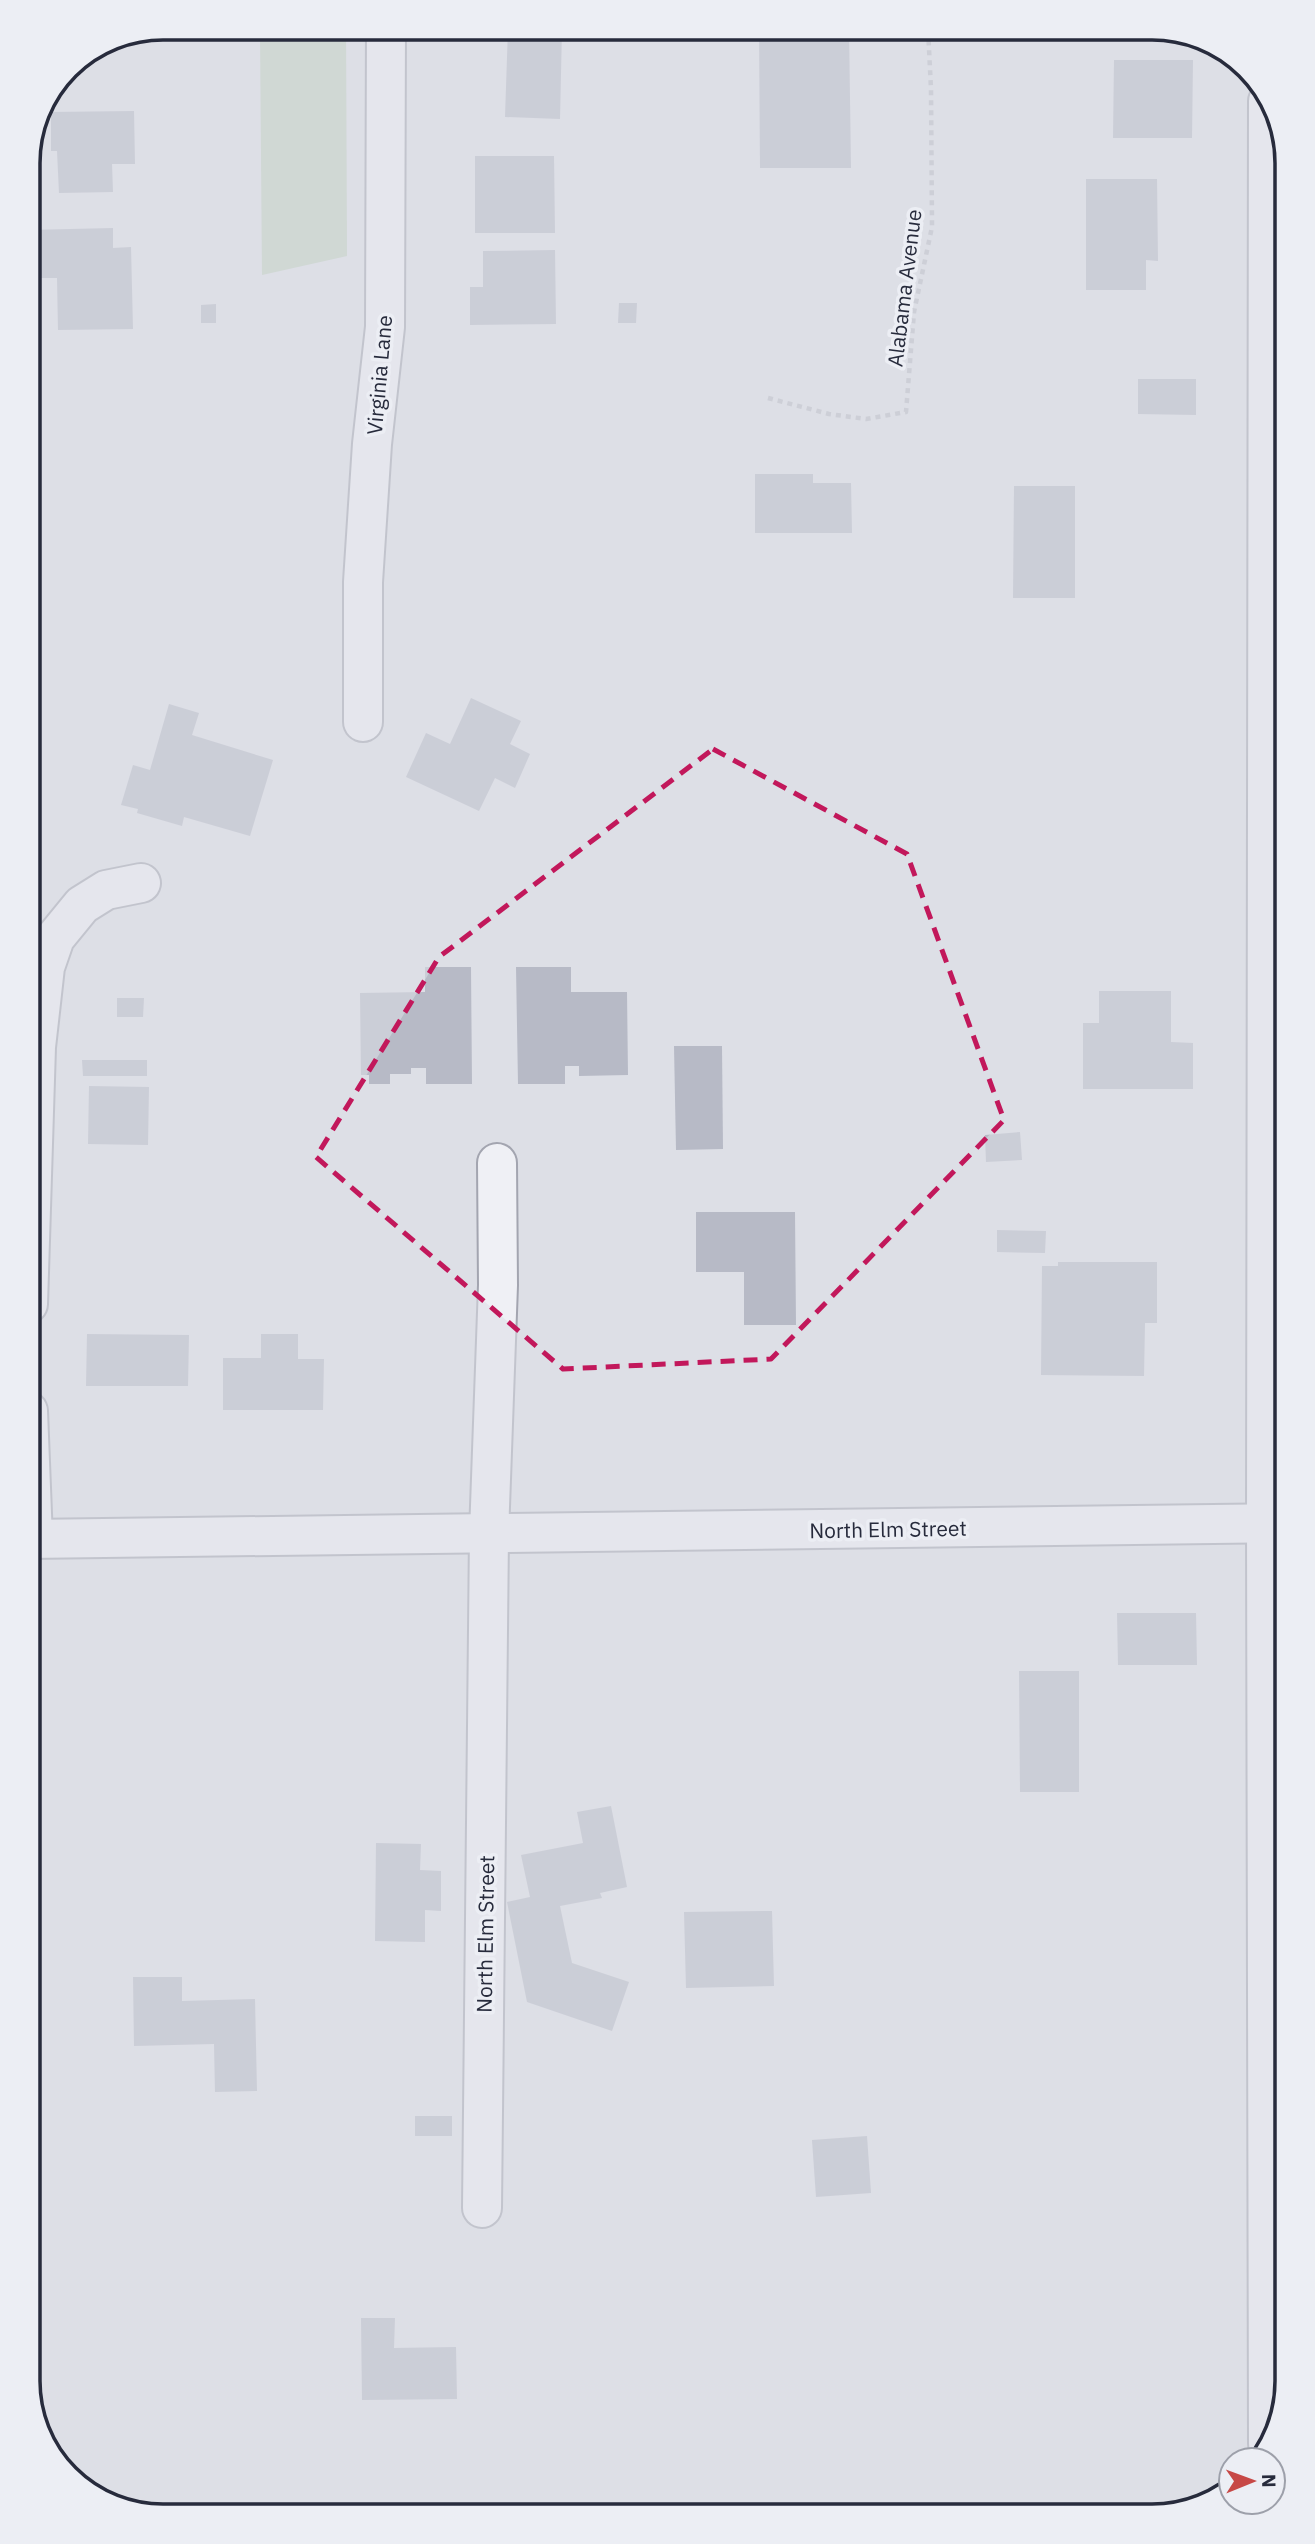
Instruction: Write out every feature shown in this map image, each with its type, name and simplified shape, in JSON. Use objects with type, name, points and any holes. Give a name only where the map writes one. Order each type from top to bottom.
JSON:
[{"type":"street","name":"Virginia Lane","points":[[363,722],[363,582],[372,444],[386,327],[386,41]]},
{"type":"street","points":[[1269,127],[1275,263]]},
{"type":"street","points":[[41,1006],[45,967],[55,938],[82,905],[106,890],[141,884]]},
{"type":"street","points":[[489,1534],[498,1285],[498,1163]]},
{"type":"street","name":"North Elm Street","points":[[40,1539],[1275,1523]]},
{"type":"street","name":"North Elm Street","points":[[482,2208],[489,1534]]},
{"type":"street","points":[[1268,2419],[1275,1638]]},
{"type":"path","name":"Alabama Avenue","points":[[768,398],[829,414],[866,419],[906,412],[914,312],[932,227],[930,41]]},
{"type":"highlighted area","points":[[713,749],[907,854],[1004,1120],[771,1359],[563,1369],[316,1157],[439,957]]},
{"type":"green space","points":[[260,41],[346,41],[347,256],[262,275]]},
{"type":"building","points":[[508,41],[562,41],[560,119],[505,117]]},
{"type":"building","points":[[759,41],[849,41],[851,168],[760,168]]},
{"type":"building","points":[[1114,60],[1193,60],[1192,138],[1113,138]]},
{"type":"building","points":[[134,111],[135,164],[112,164],[113,192],[59,193],[57,151],[51,151],[52,112]]},
{"type":"building","points":[[475,156],[554,156],[555,233],[475,233]]},
{"type":"building","points":[[1086,179],[1157,179],[1158,261],[1146,260],[1146,290],[1086,290]]},
{"type":"building","points":[[113,228],[113,248],[131,247],[133,329],[58,330],[57,278],[41,278],[41,230]]},
{"type":"building","points":[[555,250],[556,324],[470,325],[470,287],[483,287],[483,251]]},
{"type":"building","points":[[619,303],[637,303],[636,323],[618,323]]},
{"type":"building","points":[[216,304],[216,323],[201,323],[201,305]]},
{"type":"building","points":[[1138,379],[1196,379],[1196,415],[1138,414]]},
{"type":"building","points":[[755,474],[813,474],[813,483],[851,483],[852,533],[755,533]]},
{"type":"building","points":[[1014,486],[1075,486],[1075,598],[1013,598]]},
{"type":"building","points":[[471,698],[521,721],[510,744],[530,754],[515,788],[495,778],[479,811],[406,777],[426,733],[450,744]]},
{"type":"building","points":[[169,704],[199,713],[192,735],[273,760],[250,836],[184,817],[182,826],[137,813],[138,809],[121,805],[133,765],[150,770]]},
{"type":"building","points":[[425,967],[471,967],[472,1084],[426,1084],[426,1068],[411,1068],[411,1074],[390,1074],[390,1084],[369,1084],[369,1075],[361,1075],[360,993],[425,992]]},
{"type":"building","points":[[516,967],[571,967],[571,992],[627,992],[628,1075],[579,1076],[579,1066],[565,1066],[565,1084],[518,1084]]},
{"type":"building","points":[[1099,991],[1171,991],[1171,1042],[1193,1043],[1193,1089],[1083,1089],[1083,1023],[1099,1023]]},
{"type":"building","points":[[117,998],[144,998],[143,1017],[117,1017]]},
{"type":"building","points":[[674,1046],[722,1046],[723,1149],[676,1150]]},
{"type":"building","points":[[82,1060],[147,1060],[147,1076],[83,1076]]},
{"type":"building","points":[[89,1086],[149,1087],[148,1145],[88,1144]]},
{"type":"building","points":[[1020,1132],[1022,1160],[986,1162],[985,1135]]},
{"type":"building","points":[[696,1212],[795,1212],[796,1325],[744,1325],[744,1272],[696,1272]]},
{"type":"building","points":[[997,1230],[1046,1231],[1045,1253],[997,1252]]},
{"type":"building","points":[[1058,1262],[1157,1262],[1157,1323],[1145,1323],[1144,1376],[1041,1375],[1042,1266],[1058,1266]]},
{"type":"building","points":[[87,1334],[189,1335],[188,1386],[86,1386]]},
{"type":"building","points":[[261,1334],[298,1334],[298,1359],[324,1359],[323,1410],[223,1410],[223,1358],[261,1358]]},
{"type":"building","points":[[1117,1613],[1196,1613],[1197,1665],[1118,1665]]},
{"type":"building","points":[[1019,1671],[1079,1671],[1079,1792],[1020,1792]]},
{"type":"building","points":[[611,1806],[627,1887],[600,1893],[602,1898],[560,1906],[572,1963],[629,1982],[612,2031],[527,2002],[507,1902],[530,1897],[521,1855],[583,1843],[577,1812]]},
{"type":"building","points":[[376,1843],[421,1844],[420,1870],[441,1871],[441,1911],[425,1910],[425,1942],[375,1941]]},
{"type":"building","points":[[772,1911],[774,1986],[686,1988],[684,1912]]},
{"type":"building","points":[[133,1977],[182,1977],[182,2001],[255,1999],[257,2091],[215,2092],[214,2044],[134,2046]]},
{"type":"building","points":[[415,2116],[452,2116],[452,2136],[415,2136]]},
{"type":"building","points":[[867,2136],[871,2193],[816,2197],[812,2140]]},
{"type":"building","points":[[361,2318],[395,2318],[394,2348],[456,2347],[457,2399],[362,2400]]}]
